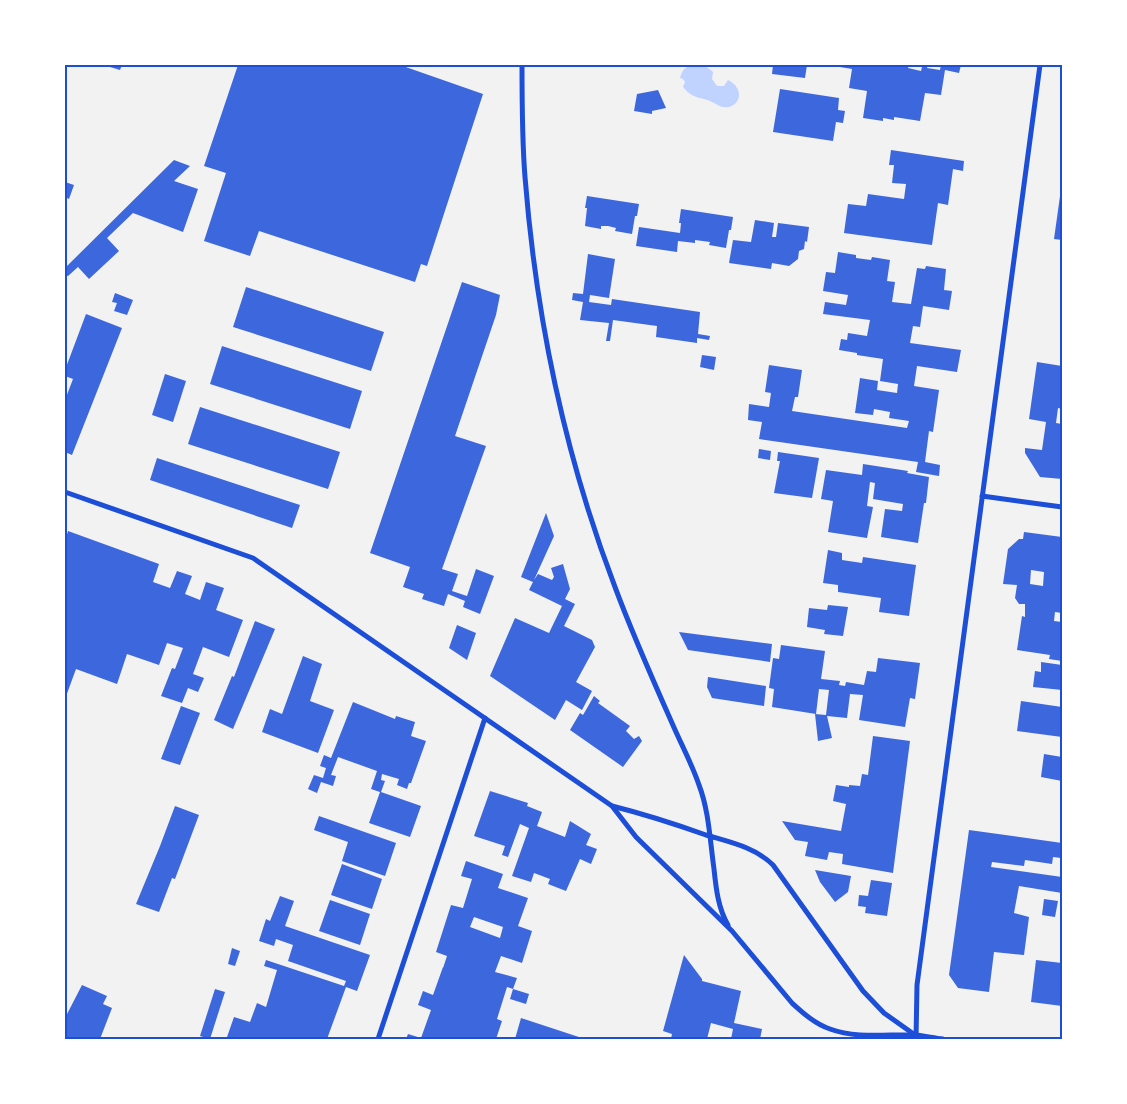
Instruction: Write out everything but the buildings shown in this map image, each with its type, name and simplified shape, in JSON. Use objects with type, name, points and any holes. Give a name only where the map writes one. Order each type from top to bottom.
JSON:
[{"type":"street","points":[[522,65],[525,175],[531,235],[538,295],[561,413],[594,529],[614,586],[636,642],[696,778],[704,803],[718,896],[722,911],[732,932]]},
{"type":"street","points":[[916,1037],[917,985],[1040,65]]},
{"type":"street","points":[[65,492],[253,558],[612,806],[636,838],[732,932],[792,1002],[820,1025],[830,1030],[864,1035],[943,1039]]},
{"type":"street","points":[[982,496],[1062,507]]},
{"type":"street","points":[[378,1039],[485,718]]},
{"type":"street","points":[[612,806],[748,848],[766,858],[773,865],[863,991],[884,1013],[916,1037]]},
{"type":"water","points":[[692,65],[703,66],[713,72],[712,79],[717,86],[724,86],[728,80],[736,86],[739,94],[737,102],[729,107],[723,107],[689,93],[683,87],[685,82],[680,78],[684,69]]}]
